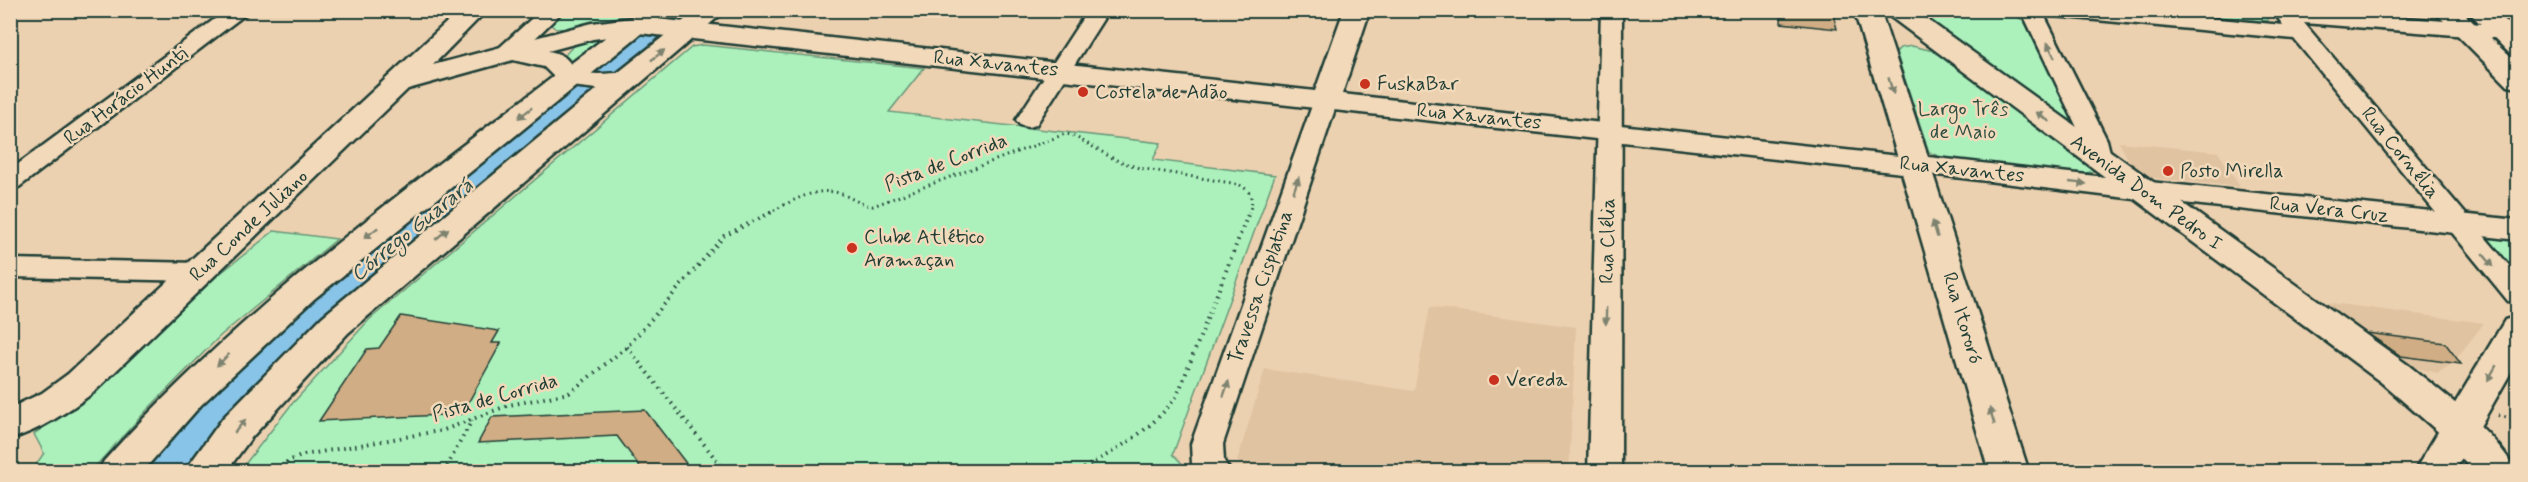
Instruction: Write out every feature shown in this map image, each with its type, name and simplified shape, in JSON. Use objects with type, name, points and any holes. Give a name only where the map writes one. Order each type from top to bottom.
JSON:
[{"type":"street","name":"Rua Horácio Hunti","points":[[10,182],[241,10]]},
{"type":"street","name":"Rua Conde Juliano","points":[[10,425],[42,410],[69,393],[200,273],[475,10]]},
{"type":"street","points":[[507,53],[554,10]]},
{"type":"street","points":[[118,471],[190,391],[243,340],[316,276],[662,24],[714,10]]},
{"type":"street","points":[[1028,120],[1099,10]]},
{"type":"street","points":[[1326,100],[1357,10]]},
{"type":"street","name":"Rua Clélia","points":[[1604,471],[1612,10]]},
{"type":"street","points":[[1867,10],[1915,165]]},
{"type":"street","name":"Avenida Dom Pedro I","points":[[1897,10],[2140,190],[2395,374],[2461,421],[2491,435],[2517,459]]},
{"type":"street","points":[[2031,10],[2095,140],[2100,160]]},
{"type":"street","points":[[2048,10],[2290,20],[2472,20]]},
{"type":"street","points":[[2445,10],[2512,38]]},
{"type":"street","name":"Rua Cornélia","points":[[2290,20],[2517,296]]},
{"type":"street","points":[[2472,20],[2517,80]]},
{"type":"street","name":"Rua Xavantes","points":[[401,82],[592,31],[662,24],[1059,71],[2140,190]]},
{"type":"street","points":[[204,471],[237,428],[285,375],[588,76],[662,24]]},
{"type":"street","points":[[588,76],[565,47],[592,31]]},
{"type":"street","points":[[1878,47],[1901,41],[1946,46]]},
{"type":"street","points":[[507,53],[532,55],[588,76]]},
{"type":"street","name":"Travessa Cisplatina","points":[[1215,471],[1208,464],[1207,444],[1326,100]]},
{"type":"street","name":"Rua Itororó","points":[[1915,165],[2009,471]]},
{"type":"street","name":"Rua Vera Cruz","points":[[2140,190],[2517,230]]},
{"type":"street","points":[[10,268],[200,273]]},
{"type":"street","points":[[2434,471],[2517,328]]},
{"type":"street","name":"Avenida Dom Pedro I","points":[[2461,421],[2497,471]]},
{"type":"path","name":"Pista de Corrida","points":[[277,471],[288,461],[304,455],[444,430],[509,405],[556,398],[569,393],[627,347],[724,236],[803,196],[839,193],[865,205],[873,206],[1065,134],[1072,135],[1116,160],[1140,168],[1234,183],[1245,187],[1252,194],[1253,202],[1177,396],[1160,418],[1135,438],[1078,471]]},
{"type":"path","points":[[627,347],[726,471]]},
{"type":"path","points":[[444,471],[472,420]]},
{"type":"shaded area","points":[[2119,142],[2218,152],[2240,187],[2145,177],[2133,169]]},
{"type":"shaded area","points":[[2323,302],[2484,323],[2453,363],[2438,373],[2412,367]]},
{"type":"shaded area","name":"Vereda","points":[[1430,307],[1576,327],[1569,471],[1249,472],[1237,461],[1265,369],[1414,391]]},
{"type":"green space","name":"Largo Três de Maio","points":[[1985,9],[2013,15],[2024,21],[2073,119],[2068,121],[1911,11]]},
{"type":"green space","points":[[564,11],[640,12],[564,29],[555,28],[550,24]]},
{"type":"green space","points":[[2144,11],[2263,11],[2268,20],[2261,21]]},
{"type":"green space","points":[[610,34],[569,66],[564,58],[577,44]]},
{"type":"green space","name":"Clube Atlético Aramaçan","points":[[703,45],[924,68],[889,112],[1161,143],[1153,160],[1275,175],[1173,454],[1189,471],[239,472],[291,405],[369,320],[692,47]]},
{"type":"green space","name":"Largo Três de Maio","points":[[1912,46],[1938,52],[2096,168],[2094,171],[2082,174],[1946,160],[1929,152],[1896,52],[1900,48]]},
{"type":"green space","points":[[274,231],[337,239],[220,336],[91,471],[31,472],[44,453],[34,434],[91,394],[217,276]]},
{"type":"green space","points":[[2494,235],[2517,236],[2517,281],[2486,240]]},
{"type":"building","points":[[1782,10],[1832,10],[1837,29],[1781,23]]},
{"type":"building","points":[[401,316],[499,331],[492,343],[501,343],[462,414],[319,421],[367,349],[379,348]]},
{"type":"building","points":[[2367,333],[2445,343],[2461,364],[2401,356]]},
{"type":"building","points":[[645,410],[692,471],[643,471],[617,436],[478,443],[492,417]]},
{"type":"waterway","name":"Córrego Guarará","points":[[161,472],[249,370],[363,269],[683,10]]},
{"type":"place","name":"FuskaBar","points":[[1365,84]]},
{"type":"place","name":"Costela de Adão","points":[[1083,92]]},
{"type":"place","name":"Posto Mirella","points":[[2168,171]]},
{"type":"place","name":"Clube Atlético Aramaçan","points":[[852,248]]},
{"type":"place","name":"Vereda","points":[[1494,380]]}]
